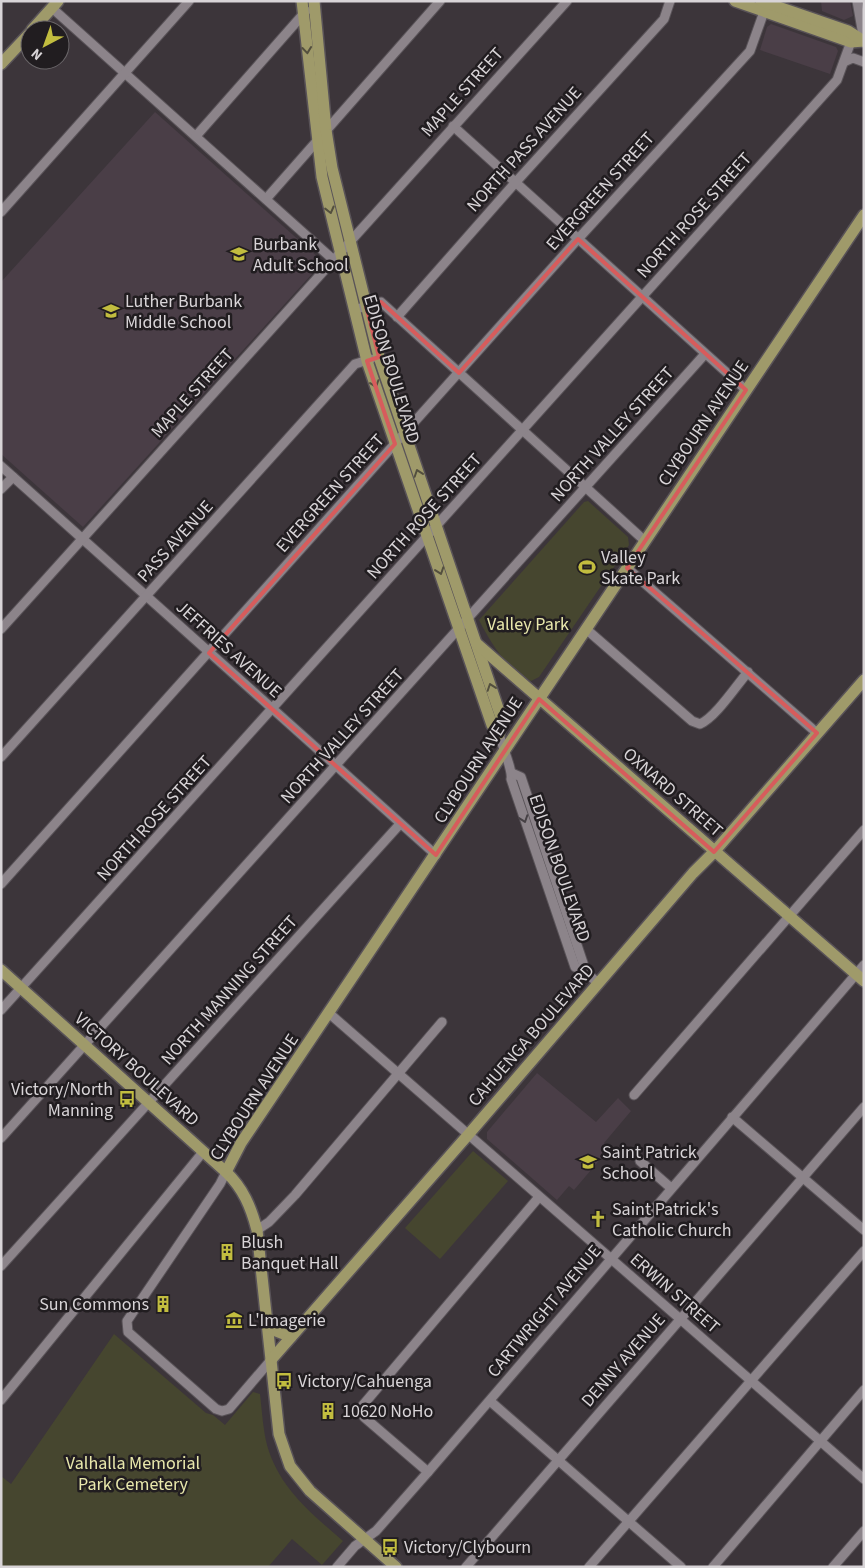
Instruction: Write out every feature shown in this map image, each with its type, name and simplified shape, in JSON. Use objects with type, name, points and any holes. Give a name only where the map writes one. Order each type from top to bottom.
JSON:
[{"type":"main road","name":"EDISON BOULEVARD","points":[[302,1],[316,140],[337,256],[344,268],[367,361],[395,444],[492,725],[499,734]]},
{"type":"main road","points":[[735,1],[764,5],[864,41]]},
{"type":"main road","name":"EDISON BOULEVARD","points":[[314,2],[326,130],[335,186],[349,242],[379,357],[502,720],[499,734]]},
{"type":"main road","points":[[42,20],[56,5]]},
{"type":"main road","points":[[1,64],[20,43]]},
{"type":"main road","name":"CLYBOURN AVENUE","points":[[226,1172],[241,1143],[330,1014],[864,215]]},
{"type":"main road","name":"OXNARD STREET","points":[[460,629],[860,978]]},
{"type":"main road","name":"CAHUENGA BOULEVARD","points":[[271,1360],[468,1135],[693,873],[714,852],[864,680]]},
{"type":"main road","name":"VICTORY BOULEVARD","points":[[1,970],[226,1172],[240,1187],[248,1201],[257,1230],[279,1434],[290,1466],[310,1491],[396,1567]]},
{"type":"main road","points":[[268,1328],[291,1337]]},
{"type":"street","points":[[1,212],[189,1]]},
{"type":"street","points":[[266,199],[440,1]]},
{"type":"street","name":"MAPLE STREET","points":[[1,629],[567,1]]},
{"type":"street","name":"NORTH PASS AVENUE","points":[[397,317],[515,182],[664,19],[670,1]]},
{"type":"street","points":[[858,1],[864,41]]},
{"type":"street","points":[[196,136],[314,2]]},
{"type":"street","points":[[56,5],[125,72],[266,199],[337,256]]},
{"type":"street","name":"EVERGREEN STREET","points":[[1,884],[578,239],[750,51],[764,5]]},
{"type":"street","name":"NORTH ROSE STREET","points":[[1,1010],[273,710],[837,80],[852,38]]},
{"type":"street","points":[[844,62],[853,58],[864,62]]},
{"type":"street","points":[[453,126],[746,390]]},
{"type":"street","points":[[355,309],[380,302],[645,540]]},
{"type":"street","name":"NORTH VALLEY STREET","points":[[1,1138],[705,354]]},
{"type":"street","name":"PASS AVENUE","points":[[1,757],[354,364],[379,357]]},
{"type":"street","name":"JEFFRIES AVENUE","points":[[1,466],[436,855]]},
{"type":"street","points":[[1,490],[13,477]]},
{"type":"street","points":[[627,568],[817,733]]},
{"type":"street","points":[[586,629],[692,721],[700,724],[714,715],[720,704],[748,672]]},
{"type":"street","name":"EDISON BOULEVARD","points":[[499,734],[504,754],[512,772],[521,778],[584,963],[583,970],[598,984]]},
{"type":"street","name":"NORTH MANNING STREET","points":[[1,1266],[400,824]]},
{"type":"street","points":[[634,1095],[864,830]]},
{"type":"street","name":"CARTWRIGHT AVENUE","points":[[364,1539],[376,1531],[490,1401],[732,1117],[860,978],[864,965]]},
{"type":"street","name":"ERWIN STREET","points":[[330,1014],[864,1479]]},
{"type":"street","points":[[257,1230],[269,1222],[295,1195],[442,1022]]},
{"type":"street","name":"DENNY AVENUE","points":[[466,1567],[864,1107]]},
{"type":"street","points":[[732,1117],[864,1230]]},
{"type":"street","points":[[1,1400],[202,1152]]},
{"type":"street","points":[[640,1161],[671,1188]]},
{"type":"street","name":"CLYBOURN AVENUE","points":[[222,1411],[216,1409],[128,1332],[126,1326],[132,1313],[220,1184],[226,1172]]},
{"type":"street","points":[[428,1472],[364,1417],[363,1404],[539,1197]]},
{"type":"street","points":[[589,1567],[864,1251]]},
{"type":"street","name":"CAHUENGA BOULEVARD","points":[[222,1411],[229,1409],[271,1360]]},
{"type":"street","points":[[713,1567],[864,1390]]},
{"type":"street","points":[[490,1401],[681,1567]]},
{"type":"street","points":[[833,1567],[864,1531]]},
{"type":"street","points":[[337,1567],[355,1546],[364,1539]]},
{"type":"highlighted area","points":[[578,239],[746,390],[627,568],[817,733],[714,852],[539,699],[436,855],[209,653],[395,444],[367,361],[379,357],[366,306],[381,302],[459,373]]},
{"type":"shaded area","points":[[821,1],[850,1],[853,16],[844,20],[822,11]]},
{"type":"shaded area","points":[[771,24],[836,47],[838,51],[830,74],[760,50],[767,27]]},
{"type":"shaded area","name":"Luther Burbank Middle School","points":[[155,112],[320,259],[321,264],[83,527],[1,454],[1,282]]},
{"type":"shaded area","points":[[537,1073],[596,1122],[618,1098],[631,1111],[604,1143],[608,1150],[574,1190],[569,1186],[557,1200],[487,1139],[487,1132]]},
{"type":"green space","name":"Valley Park","points":[[588,501],[628,537],[629,545],[539,677],[531,681],[514,670],[500,655],[479,620],[584,502]]},
{"type":"green space","points":[[473,1151],[508,1181],[440,1259],[405,1228]]},
{"type":"green space","name":"Valhalla Memorial Park Cemetery","points":[[114,1334],[206,1413],[213,1415],[225,1425],[253,1392],[260,1394],[267,1445],[279,1474],[308,1510],[343,1541],[322,1565],[292,1539],[268,1567],[1,1567],[1,1476],[11,1484]]},
{"type":"place","name":"Burbank Adult School","points":[[239,254]]},
{"type":"place","name":"Luther Burbank Middle School","points":[[111,311]]},
{"type":"place","name":"Valley Skate Park","points":[[587,567]]},
{"type":"place","name":"Victory/North Manning","points":[[127,1099]]},
{"type":"place","name":"Saint Patrick School","points":[[588,1162]]},
{"type":"place","name":"Saint Patrick's Catholic Church","points":[[598,1219]]},
{"type":"place","name":"Blush Banquet Hall","points":[[227,1252]]},
{"type":"place","name":"Sun Commons","points":[[163,1304]]},
{"type":"place","name":"L'Imagerie","points":[[234,1320]]},
{"type":"place","name":"Victory/Cahuenga","points":[[284,1381]]},
{"type":"place","name":"10620 NoHo","points":[[328,1411]]},
{"type":"place","name":"Victory/Clybourn","points":[[390,1547]]}]
